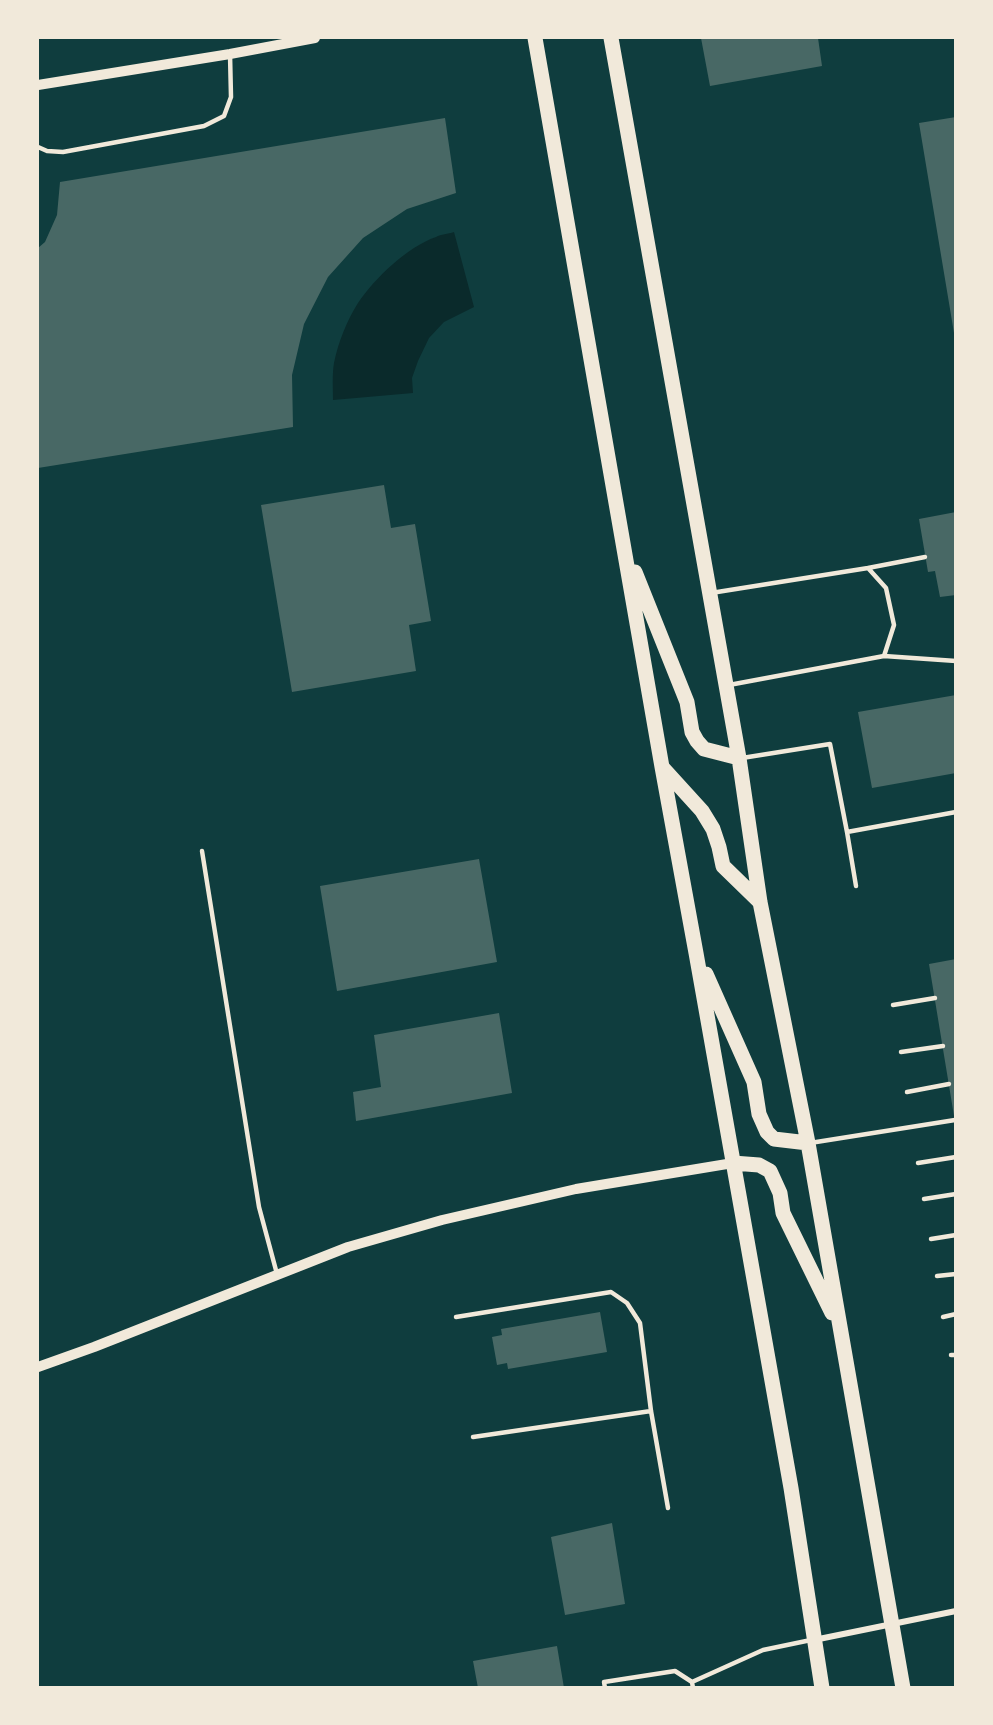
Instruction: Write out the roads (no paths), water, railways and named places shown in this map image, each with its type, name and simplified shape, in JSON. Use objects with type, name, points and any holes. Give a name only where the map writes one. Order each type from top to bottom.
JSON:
[{"type":"main road","points":[[535,38],[791,1488],[822,1688]]},
{"type":"main road","points":[[611,38],[739,758],[760,902],[808,1143],[903,1688]]},
{"type":"main road","points":[[623,545],[687,702],[697,741],[704,749],[739,758]]},
{"type":"main road","points":[[662,767],[714,829],[723,866],[760,902]]},
{"type":"main road","points":[[696,952],[754,1082],[759,1114],[767,1132],[774,1139],[808,1143]]},
{"type":"main road","points":[[733,1163],[759,1165],[770,1171],[780,1192],[783,1213],[840,1329]]},
{"type":"street","points":[[38,85],[315,38]]},
{"type":"street","points":[[38,1367],[348,1247],[442,1220],[576,1189],[733,1163]]},
{"type":"street","points":[[814,1640],[956,1611]]},
{"type":"lane","points":[[38,147],[47,151],[63,152],[204,126],[224,116],[231,97],[230,54]]},
{"type":"lane","points":[[710,594],[925,557]]},
{"type":"lane","points":[[868,568],[886,588],[894,625],[884,656]]},
{"type":"lane","points":[[726,686],[884,656],[956,661]]},
{"type":"lane","points":[[739,758],[830,744],[856,886]]},
{"type":"lane","points":[[847,832],[956,812]]},
{"type":"lane","points":[[202,851],[259,1207],[277,1275]]},
{"type":"lane","points":[[893,1005],[934,998]]},
{"type":"lane","points":[[901,1052],[943,1046]]},
{"type":"lane","points":[[907,1092],[949,1084]]},
{"type":"lane","points":[[808,1143],[955,1120]]},
{"type":"lane","points":[[918,1163],[956,1157]]},
{"type":"lane","points":[[924,1199],[956,1194]]},
{"type":"lane","points":[[931,1239],[956,1235]]},
{"type":"lane","points":[[937,1276],[956,1274]]},
{"type":"lane","points":[[456,1317],[611,1292],[627,1303],[640,1323],[651,1411],[668,1508]]},
{"type":"lane","points":[[944,1317],[956,1314]]},
{"type":"lane","points":[[473,1437],[651,1411]]},
{"type":"lane","points":[[605,1688],[604,1682],[675,1671],[692,1685],[763,1650],[814,1640]]},
{"type":"water","points":[[454,232],[474,307],[444,322],[429,338],[412,378],[413,393],[333,400],[333,372],[336,355],[340,340],[358,303],[373,284],[403,256],[425,242]]}]
